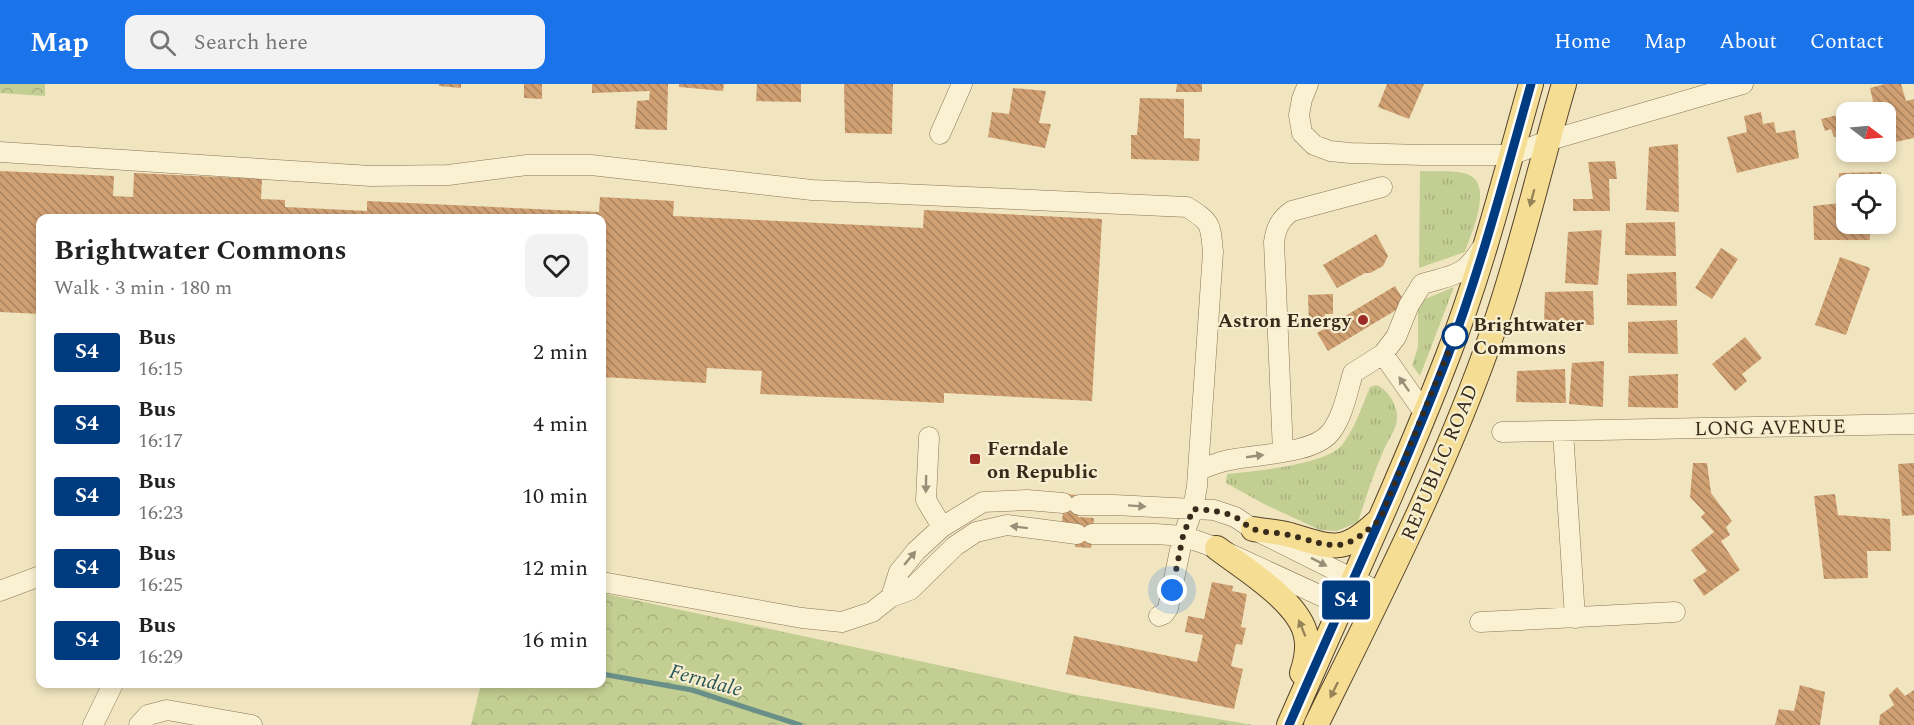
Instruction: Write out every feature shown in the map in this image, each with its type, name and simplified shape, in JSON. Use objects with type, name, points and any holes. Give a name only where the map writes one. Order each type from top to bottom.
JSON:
[{"type":"main road","name":"REPUBLIC ROAD","points":[[1289,725],[1343,606],[1448,356],[1488,237],[1531,84]]},
{"type":"main road","name":"REPUBLIC ROAD","points":[[1316,725],[1381,593],[1466,403],[1494,329],[1514,265],[1564,84]]},
{"type":"main road","points":[[1253,529],[1288,534],[1329,546],[1353,542],[1380,519]]},
{"type":"main road","points":[[1217,548],[1286,603],[1296,614],[1306,634],[1308,649],[1306,660],[1289,725]]},
{"type":"street","points":[[940,134],[962,84]]},
{"type":"street","points":[[1308,84],[1299,115],[1302,133],[1314,145],[1330,151],[1423,155],[1511,155],[1547,141],[1743,84]]},
{"type":"street","points":[[0,152],[371,176],[448,175],[527,165],[591,165],[812,190],[1187,207],[1204,218],[1210,225],[1213,252],[1198,470],[1193,509],[1183,536],[1168,608],[1164,614],[1159,616]]},
{"type":"street","points":[[1283,452],[1275,231],[1282,217],[1292,211],[1382,187]]},
{"type":"street","points":[[1198,470],[1226,460],[1283,452],[1318,443],[1330,434],[1342,411],[1353,374],[1383,354],[1396,337],[1408,305],[1422,284],[1461,272],[1471,265],[1488,237]]},
{"type":"street","points":[[1383,354],[1425,414]]},
{"type":"street","name":"LONG AVENUE","points":[[1502,432],[1914,424]]},
{"type":"street","points":[[1563,431],[1575,618]]},
{"type":"street","points":[[929,437],[926,500],[942,527]]},
{"type":"street","points":[[891,597],[899,572],[905,563],[942,527],[983,502],[1027,500],[1214,510],[1235,517],[1253,529],[1381,593]]},
{"type":"street","points":[[606,583],[821,621],[842,622],[872,612],[891,597],[910,590],[955,546],[976,532],[1007,525],[1084,534],[1183,536],[1217,548],[1369,618]]},
{"type":"street","points":[[0,591],[36,578]]},
{"type":"street","points":[[1480,622],[1675,612]]},
{"type":"street","points":[[93,725],[111,688]]},
{"type":"street","points":[[143,720],[167,710],[252,725]]},
{"type":"green space","points":[[0,84],[45,84],[45,96],[0,93]]},
{"type":"green space","points":[[1420,171],[1463,173],[1473,177],[1478,185],[1480,196],[1476,220],[1465,252],[1419,268]]},
{"type":"green space","points":[[1454,287],[1420,376],[1412,365],[1418,347],[1418,309],[1425,299]]},
{"type":"green space","points":[[1376,385],[1391,398],[1396,408],[1397,422],[1376,469],[1358,522],[1337,531],[1320,530],[1226,483],[1227,474],[1289,466],[1321,458],[1334,452],[1351,432],[1370,387]]},
{"type":"green space","points":[[606,594],[1077,695],[1253,725],[471,725],[480,688],[606,688]]},
{"type":"building","points":[[439,84],[461,84],[461,88],[439,86]]},
{"type":"building","points":[[524,84],[542,84],[542,99],[524,98]]},
{"type":"building","points":[[592,84],[668,84],[667,130],[635,129],[637,101],[649,100],[650,91],[592,93]]},
{"type":"building","points":[[679,84],[724,84],[723,91],[679,87]]},
{"type":"building","points":[[757,84],[801,84],[801,102],[756,101]]},
{"type":"building","points":[[844,84],[893,84],[892,134],[845,133]]},
{"type":"building","points":[[1177,84],[1202,84],[1202,92],[1176,92]]},
{"type":"building","points":[[1387,84],[1424,84],[1409,119],[1378,107]]},
{"type":"building","points":[[1885,84],[1901,84],[1906,101],[1914,99],[1914,138],[1896,142],[1896,102],[1873,102],[1870,88]]},
{"type":"building","points":[[1013,88],[1046,91],[1039,123],[1051,124],[1045,148],[988,137],[992,112],[1009,114]]},
{"type":"building","points":[[1140,98],[1184,99],[1184,138],[1200,139],[1199,161],[1131,159],[1131,135],[1137,135]]},
{"type":"building","points":[[1761,112],[1763,124],[1774,122],[1776,133],[1795,130],[1799,158],[1737,173],[1727,137],[1747,132],[1744,116]]},
{"type":"building","points":[[1836,115],[1836,137],[1834,137],[1831,129],[1825,131],[1821,119]]},
{"type":"building","points":[[1678,144],[1679,212],[1646,210],[1649,147]]},
{"type":"building","points":[[1615,161],[1617,179],[1609,179],[1610,211],[1573,211],[1573,199],[1593,199],[1588,162]]},
{"type":"building","points":[[0,171],[114,176],[113,196],[133,197],[134,173],[262,179],[261,199],[285,200],[285,207],[367,211],[367,201],[599,212],[600,197],[674,201],[673,216],[923,228],[924,210],[1102,219],[1092,401],[944,393],[944,403],[760,394],[762,371],[707,368],[706,383],[606,377],[606,214],[36,214],[36,314],[0,312]]},
{"type":"building","points":[[1881,172],[1881,174],[1839,174]]},
{"type":"building","points":[[1836,203],[1836,234],[1870,234],[1870,240],[1814,240],[1813,206]]},
{"type":"building","points":[[1675,222],[1676,256],[1625,255],[1626,223]]},
{"type":"building","points":[[1602,230],[1598,285],[1565,283],[1568,232]]},
{"type":"building","points":[[1376,234],[1388,256],[1383,266],[1337,288],[1323,265]]},
{"type":"building","points":[[1721,248],[1738,259],[1712,299],[1695,288]]},
{"type":"building","points":[[1840,257],[1870,268],[1846,335],[1815,325]]},
{"type":"building","points":[[1676,272],[1677,306],[1627,305],[1627,274]]},
{"type":"building","points":[[1395,286],[1406,304],[1328,351],[1317,333]]},
{"type":"building","points":[[1593,291],[1594,325],[1544,324],[1545,292]]},
{"type":"building","points":[[1333,294],[1333,314],[1325,314],[1324,324],[1309,324],[1308,295]]},
{"type":"building","points":[[1677,320],[1678,354],[1628,353],[1628,322]]},
{"type":"building","points":[[1745,337],[1762,358],[1742,374],[1747,381],[1735,391],[1712,364]]},
{"type":"building","points":[[1604,361],[1603,407],[1569,404],[1572,363]]},
{"type":"building","points":[[1565,369],[1566,403],[1516,402],[1517,371]]},
{"type":"building","points":[[1678,374],[1678,408],[1628,407],[1629,376]]},
{"type":"building","points":[[1693,463],[1707,463],[1711,493],[1732,521],[1726,527],[1730,535],[1721,541],[1740,570],[1704,596],[1693,580],[1707,571],[1691,550],[1714,532],[1701,517],[1705,513],[1690,497]]},
{"type":"building","points":[[1914,463],[1914,515],[1902,516],[1898,464]]},
{"type":"building","points":[[1064,494],[1079,495],[1078,517],[1094,518],[1091,548],[1075,547],[1077,525],[1062,524]]},
{"type":"building","points":[[1835,494],[1838,515],[1890,519],[1891,551],[1867,551],[1868,578],[1824,579],[1814,496]]},
{"type":"building","points":[[1212,582],[1233,586],[1232,591],[1247,594],[1241,627],[1246,628],[1242,645],[1236,644],[1231,666],[1243,669],[1234,709],[1066,674],[1074,636],[1197,662],[1203,635],[1185,632],[1188,616],[1204,619]]},
{"type":"building","points":[[1800,685],[1825,692],[1820,725],[1775,725],[1779,709],[1794,711]]},
{"type":"building","points":[[1897,687],[1905,696],[1914,690],[1914,725],[1879,725],[1880,715],[1894,705],[1889,695]]},
{"type":"waterway","name":"Ferndale","points":[[606,675],[692,690],[800,725]]},
{"type":"bus line","name":"S4","points":[[1289,725],[1405,462],[1448,356],[1488,237],[1531,84]]},
{"type":"place","name":"Astron Energy","points":[[1363,320]]},
{"type":"place","name":"Brightwater Commons","points":[[1455,336]]},
{"type":"place","name":"Ferndale on Republic","points":[[975,459]]},
{"type":"route","points":[[1172,590],[1183,536],[1193,509],[1214,510],[1235,517],[1253,529],[1288,534],[1329,546],[1344,545],[1363,535],[1380,519],[1455,336]]}]
